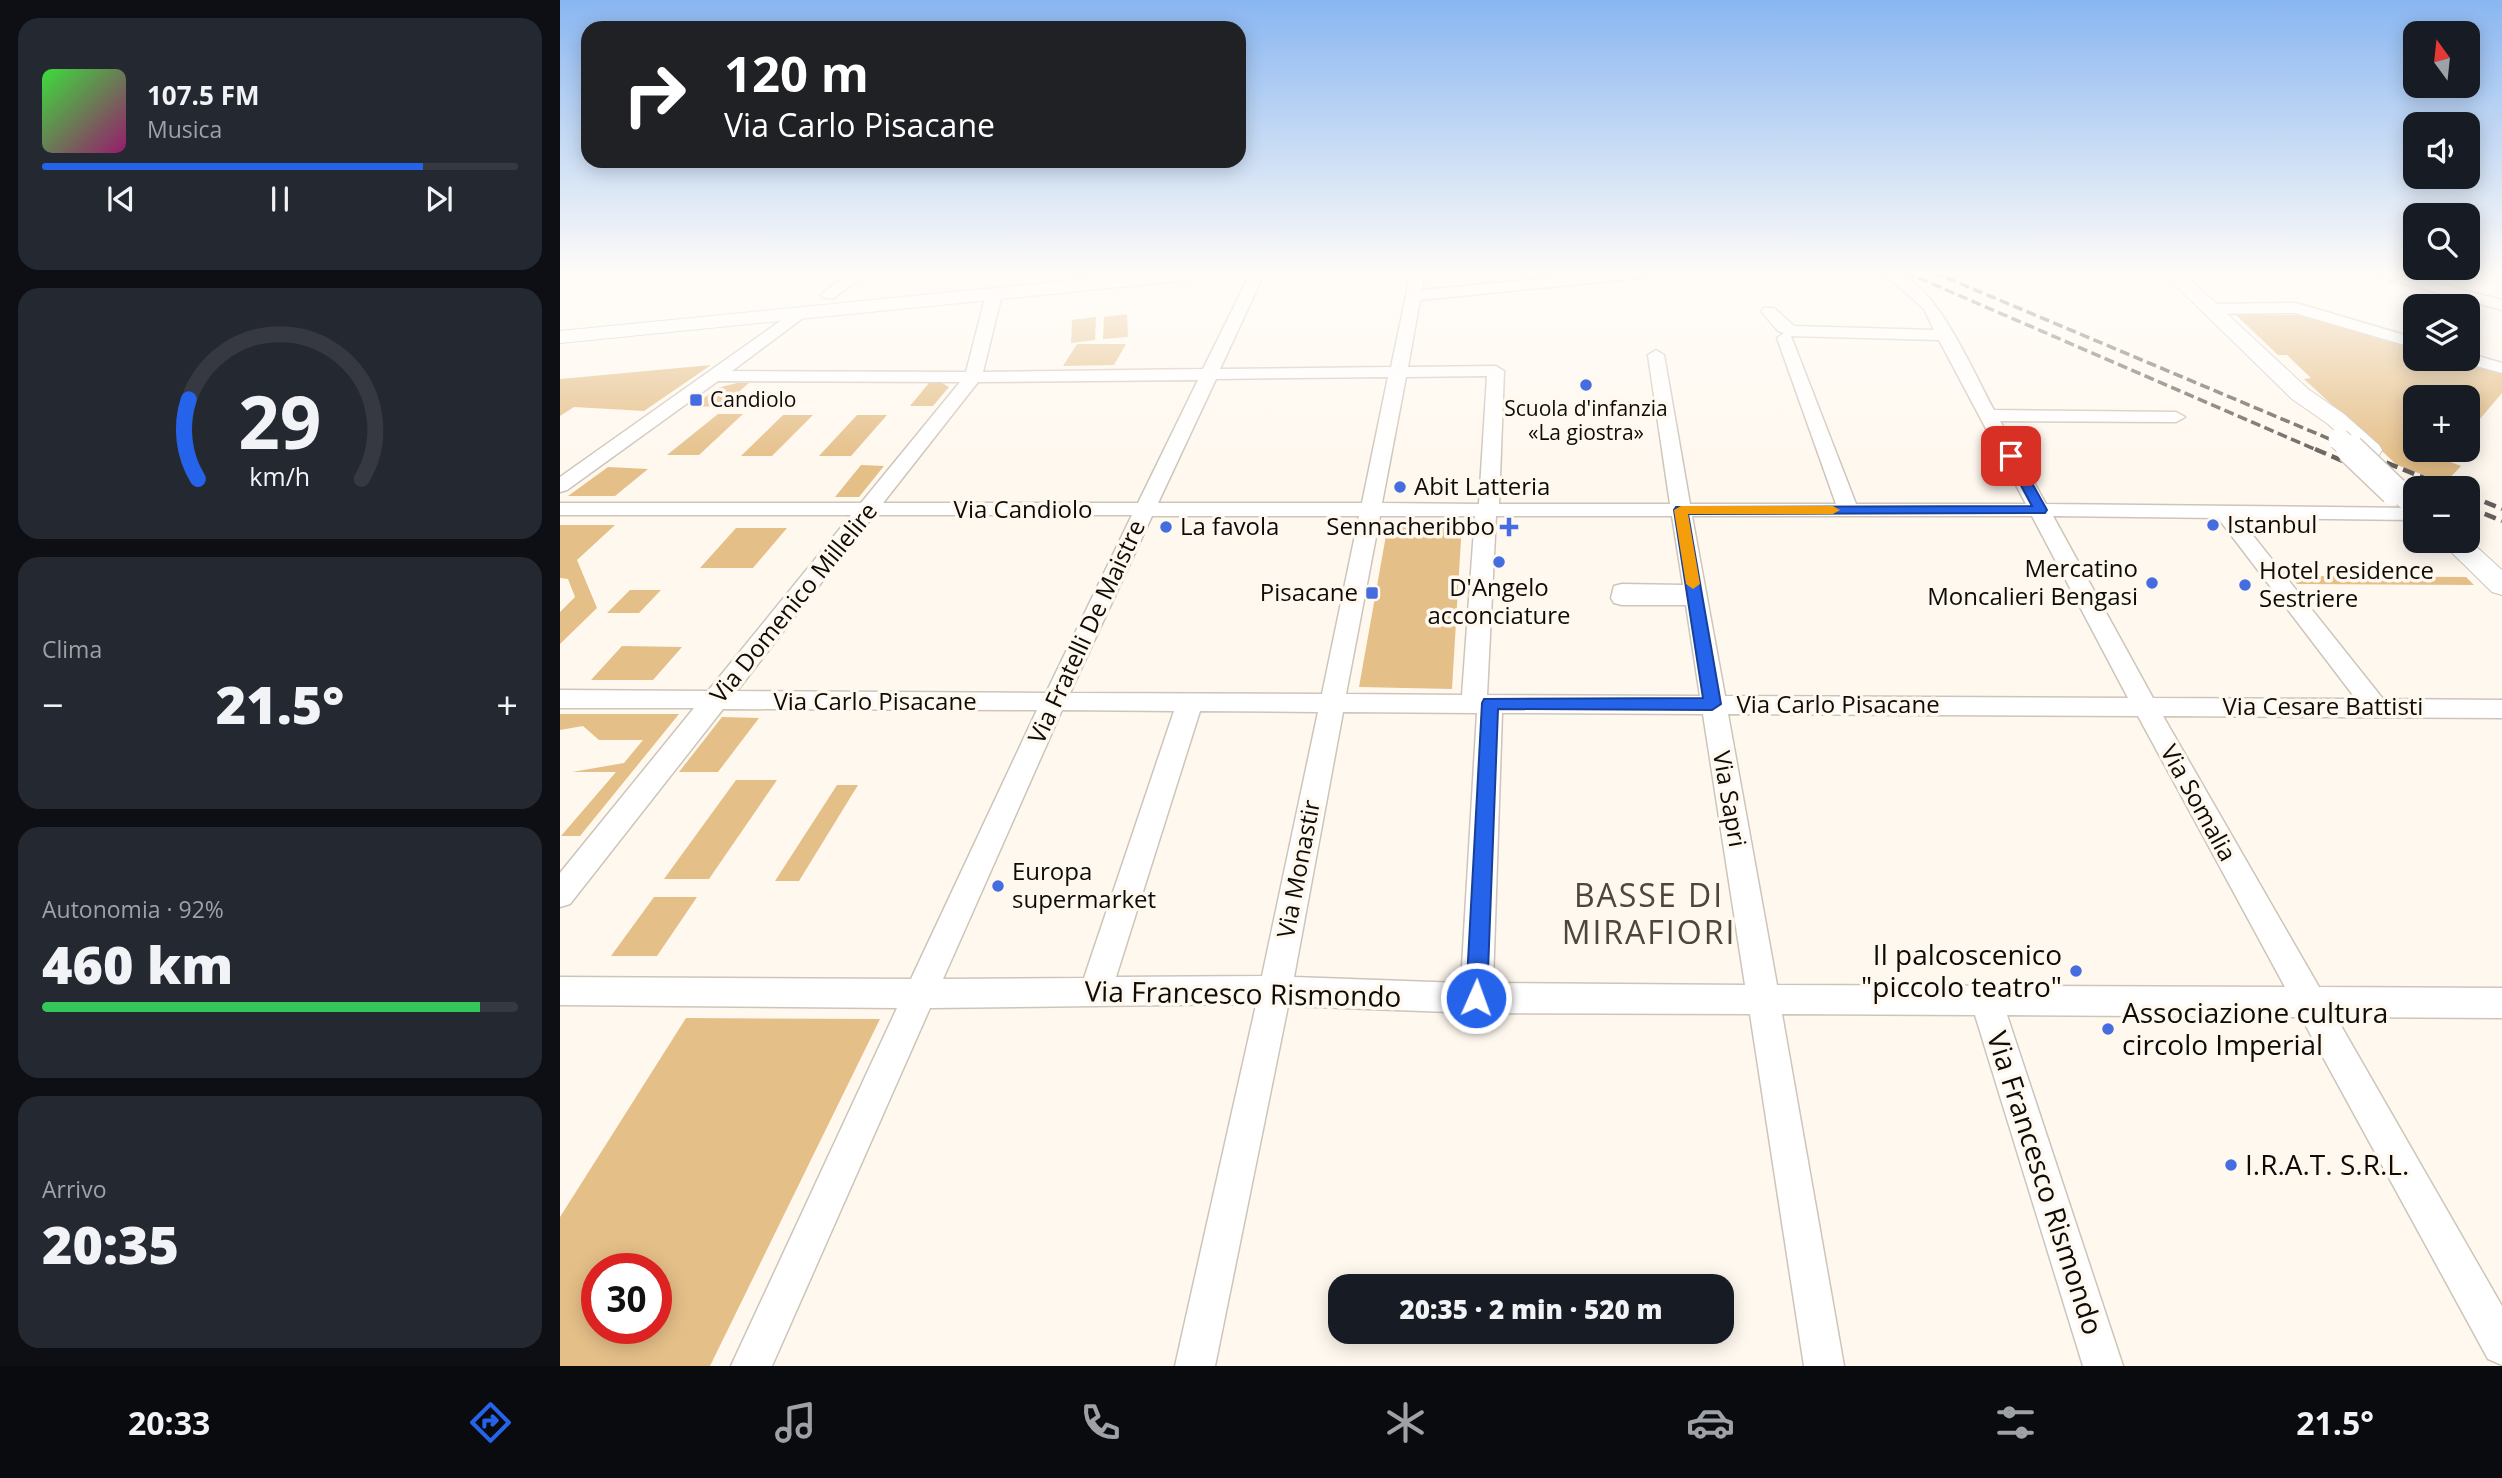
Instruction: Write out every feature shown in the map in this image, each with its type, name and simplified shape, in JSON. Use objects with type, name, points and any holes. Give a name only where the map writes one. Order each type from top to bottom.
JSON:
[{"type":"main road","points":[[2238,336],[2300,394],[2336,419],[2371,450],[2403,491]]},
{"type":"main road","points":[[2300,394],[2316,417],[2403,493]]},
{"type":"main road","points":[[2468,553],[2502,586]]},
{"type":"street","points":[[560,486],[770,336]]},
{"type":"street","name":"Via Domenico Millelire","points":[[560,895],[973,377],[983,336]]},
{"type":"street","name":"Via Fratelli De Maistre","points":[[919,994],[1053,702],[1228,336]]},
{"type":"street","name":"Via Monastir","points":[[1195,1366],[1275,990],[1404,336]]},
{"type":"street","name":"Via Somalia","points":[[1945,336],[2145,706],[2502,1345]]},
{"type":"street","points":[[1785,338],[1847,510]]},
{"type":"street","name":"Via Sapri","points":[[1656,355],[1712,704],[1765,998],[1824,1366]]},
{"type":"street","points":[[2480,362],[2502,368]]},
{"type":"street","points":[[715,376],[973,377],[1496,372],[1487,511],[1476,998]]},
{"type":"street","points":[[1989,415],[2176,417]]},
{"type":"street","name":"Via Candiolo","points":[[560,509],[2040,510],[2403,514]]},
{"type":"street","points":[[2223,512],[2375,707]]},
{"type":"street","name":"Via Carlo Pisacane","points":[[560,699],[2145,706]]},
{"type":"street","points":[[1095,992],[1191,702]]},
{"type":"street","name":"Via Cesare Battisti","points":[[2145,706],[2502,709]]},
{"type":"street","name":"Via Francesco Rismondo","points":[[560,991],[919,994],[1275,990],[1476,998],[2502,1003]]},
{"type":"street","points":[[751,1366],[919,994]]},
{"type":"street","name":"Via Francesco Rismondo","points":[[1986,1000],[2103,1366]]},
{"type":"shaded area","points":[[1071,336],[1095,336],[1095,340],[1071,343]]},
{"type":"shaded area","points":[[1103,336],[1128,336],[1128,337],[1103,339]]},
{"type":"shaded area","points":[[2258,336],[2380,336],[2403,343],[2403,371],[2480,371],[2480,366],[2502,372],[2502,393],[2480,419],[2480,385],[2403,385],[2403,462],[2450,462],[2461,466],[2452,476],[2426,476],[2397,465],[2304,379],[2311,378],[2287,355],[2278,355]]},
{"type":"shaded area","points":[[1077,344],[1126,344],[1114,365],[1063,366]]},
{"type":"shaded area","points":[[711,365],[644,411],[574,407],[560,416],[560,379]]},
{"type":"shaded area","points":[[749,383],[722,406],[692,407],[717,388]]},
{"type":"shaded area","points":[[929,383],[942,383],[949,387],[933,406],[910,406]]},
{"type":"shaded area","points":[[718,414],[743,414],[699,455],[667,455]]},
{"type":"shaded area","points":[[783,415],[813,415],[772,456],[741,456]]},
{"type":"shaded area","points":[[857,415],[887,415],[851,456],[819,456]]},
{"type":"shaded area","points":[[861,465],[884,466],[859,497],[835,497]]},
{"type":"shaded area","points":[[608,467],[648,469],[615,496],[568,496]]},
{"type":"shaded area","points":[[1462,523],[1452,689],[1359,687],[1388,524]]},
{"type":"shaded area","points":[[560,525],[615,525],[577,560],[597,608],[560,644],[560,612],[575,597],[568,579],[560,578]]},
{"type":"shaded area","points":[[736,528],[787,528],[753,568],[700,568]]},
{"type":"shaded area","points":[[2290,576],[2466,577],[2474,585],[2297,584]]},
{"type":"shaded area","points":[[630,590],[661,590],[639,613],[607,613]]},
{"type":"shaded area","points":[[622,646],[682,647],[653,680],[591,680]]},
{"type":"shaded area","points":[[560,714],[679,714],[580,836],[561,836],[616,772],[572,772],[624,763],[643,740],[599,740],[583,726],[560,730]]},
{"type":"shaded area","points":[[722,717],[759,718],[718,772],[679,772]]},
{"type":"shaded area","points":[[736,780],[777,780],[709,879],[664,879]]},
{"type":"shaded area","points":[[837,785],[858,785],[799,881],[775,881]]},
{"type":"shaded area","points":[[654,897],[697,897],[657,956],[611,956]]},
{"type":"shaded area","points":[[686,1018],[880,1019],[710,1366],[560,1366],[560,1217]]},
{"type":"railway","points":[[2052,336],[2319,451]]},
{"type":"railway","points":[[2084,336],[2358,451]]},
{"type":"railway","points":[[2315,449],[2403,487]]},
{"type":"railway","points":[[2353,449],[2419,476]]},
{"type":"railway","points":[[2480,500],[2502,509]]},
{"type":"railway","points":[[2480,512],[2502,521]]},
{"type":"slow traffic","points":[[1693,584],[1681,510],[1833,510]]},
{"type":"place","name":"Scuola d'infanzia «La giostra»","points":[[1586,385]]},
{"type":"place","name":"Candiolo","points":[[696,400]]},
{"type":"place","name":"Abit Latteria","points":[[1400,487]]},
{"type":"place","name":"Istanbul","points":[[2213,525]]},
{"type":"place","name":"La favola","points":[[1166,527]]},
{"type":"place","name":"Sennacheribbo","points":[[1509,527]]},
{"type":"place","name":"D'Angelo acconciature","points":[[1499,562]]},
{"type":"place","name":"Mercatino Moncalieri Bengasi","points":[[2152,583]]},
{"type":"place","name":"Hotel residence Sestriere","points":[[2245,585]]},
{"type":"place","name":"Pisacane","points":[[1372,593]]},
{"type":"place","name":"Europa supermarket","points":[[998,886]]},
{"type":"place","name":"Il palcoscenico \"piccolo teatro\"","points":[[2076,971]]},
{"type":"place","name":"Associazione cultura circolo Imperial","points":[[2108,1029]]},
{"type":"place","name":"I.R.A.T. S.R.L.","points":[[2231,1165]]},
{"type":"district","name":"BASSE DI MIRAFIORI","points":[[1649,914]]},
{"type":"route","points":[[1476,998],[1490,703],[1712,704],[1681,510],[2040,510],[2011,456]]}]
